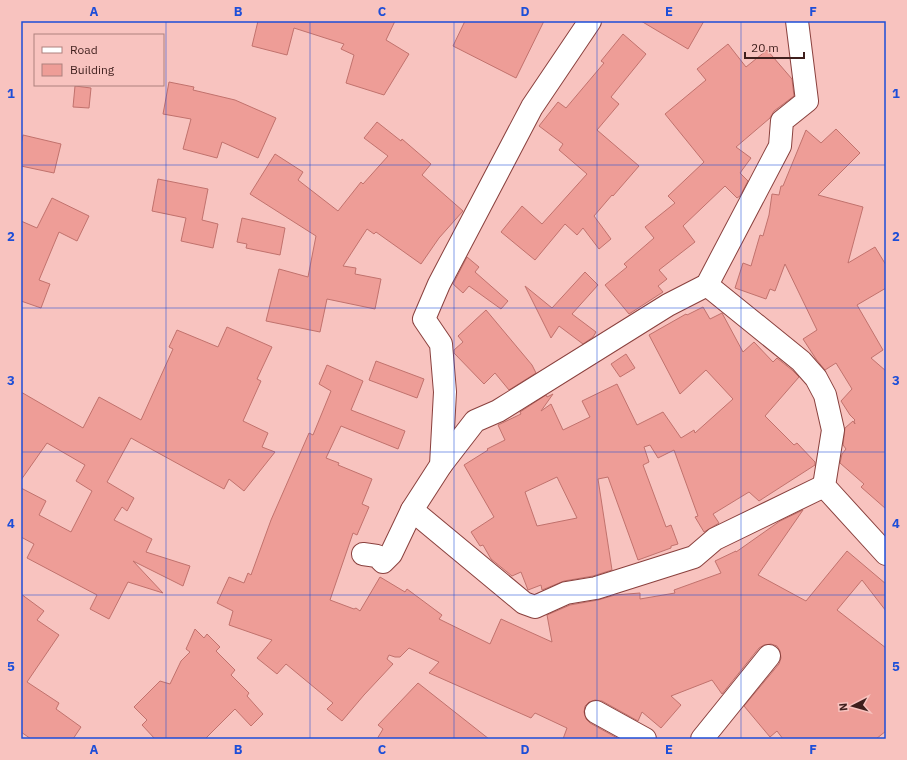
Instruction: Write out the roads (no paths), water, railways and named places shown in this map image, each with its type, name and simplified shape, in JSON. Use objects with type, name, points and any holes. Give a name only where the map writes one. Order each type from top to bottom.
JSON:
[{"type":"street","points":[[441,465],[445,392],[441,344],[424,319],[439,284],[532,107],[590,21]]},
{"type":"street","points":[[363,554],[377,556],[383,562],[391,554],[412,510],[441,465],[475,421],[498,411],[668,305],[707,285],[780,146],[782,121],[807,100],[797,21]]},
{"type":"street","points":[[707,285],[801,361],[816,378],[825,395],[833,430],[824,486]]},
{"type":"street","points":[[412,510],[524,604],[535,607],[566,593],[596,588],[694,557],[715,539],[824,486]]},
{"type":"street","points":[[824,486],[886,554]]},
{"type":"street","points":[[702,739],[769,656]]},
{"type":"street","points":[[596,712],[645,739]]}]
